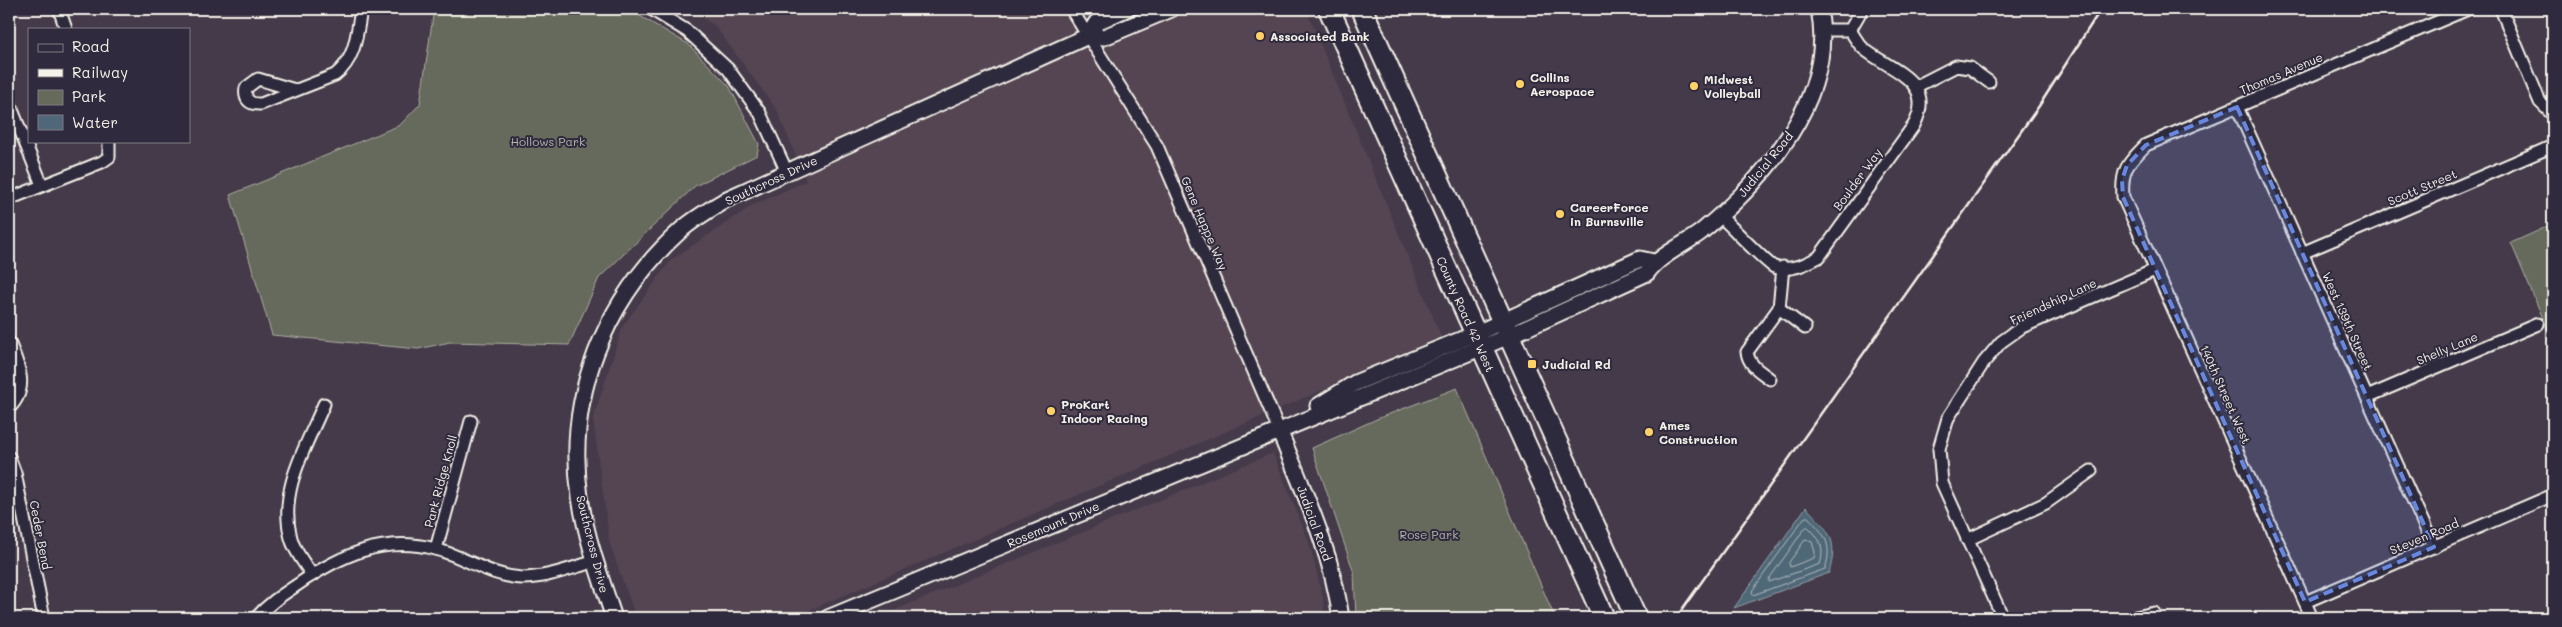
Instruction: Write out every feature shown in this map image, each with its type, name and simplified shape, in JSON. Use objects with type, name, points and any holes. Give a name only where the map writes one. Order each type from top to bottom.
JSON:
[{"type":"highway","name":"County Road 42 West","points":[[1329,9],[1604,618]]},
{"type":"highway","points":[[1349,9],[1384,59]]},
{"type":"highway","points":[[1362,9],[1636,618]]},
{"type":"street","points":[[59,9],[66,28]]},
{"type":"street","points":[[295,90],[335,75],[346,67],[353,53],[361,9]]},
{"type":"street","points":[[651,9],[687,31],[728,69],[760,113],[787,172]]},
{"type":"street","name":"Gene Happe Way","points":[[1070,9],[1158,146],[1279,430]]},
{"type":"street","name":"Southcross Drive","points":[[1088,36],[1097,22],[1126,9]]},
{"type":"street","name":"Southcross Drive","points":[[614,618],[596,562],[580,498],[577,442],[585,382],[606,325],[638,274],[681,230],[726,199],[1088,36],[1104,37],[1171,9]]},
{"type":"street","name":"Judicial Road","points":[[1478,340],[1647,273],[1654,262],[1686,244],[1720,216],[1754,180],[1792,132],[1801,116],[1814,82],[1822,30],[1819,9]]},
{"type":"street","points":[[1850,30],[1862,9]]},
{"type":"street","name":"Thomas Avenue","points":[[2122,180],[2127,165],[2146,145],[2468,9]]},
{"type":"street","points":[[2501,9],[2540,102],[2553,115]]},
{"type":"street","points":[[1822,30],[1850,30]]},
{"type":"street","points":[[1850,30],[1863,48],[1891,65],[1915,87],[1956,66],[1970,68],[1988,82]]},
{"type":"street","name":"Boulder Way","points":[[1784,267],[1792,268],[1819,257],[1914,125],[1918,117],[1922,98],[1915,87]]},
{"type":"street","points":[[9,102],[42,186]]},
{"type":"street","name":"West 139th Street","points":[[2236,107],[2434,547]]},
{"type":"street","points":[[9,199],[102,162],[109,156],[109,142]]},
{"type":"street","name":"Scott Street","points":[[2302,253],[2553,146]]},
{"type":"street","name":"140th Street West","points":[[2122,180],[2123,197],[2312,618]]},
{"type":"street","points":[[1720,216],[1774,266],[1784,267],[1779,308],[1748,352],[1748,360],[1754,367],[1770,378]]},
{"type":"street","name":"Friendship Lane","points":[[2003,618],[1942,483],[1939,449],[1948,418],[1984,362],[2002,342],[2022,327],[2155,270]]},
{"type":"street","points":[[1779,308],[1805,328]]},
{"type":"street","name":"Shelly Lane","points":[[2367,398],[2538,324]]},
{"type":"street","name":"Rosemount Drive","points":[[828,618],[1279,430],[1478,340]]},
{"type":"street","points":[[9,342],[22,376],[16,402],[9,408]]},
{"type":"street","points":[[312,575],[291,540],[286,506],[291,483],[324,404]]},
{"type":"street","name":"Park Ridge Knoll","points":[[436,549],[471,421]]},
{"type":"street","name":"Judicial Road","points":[[1279,430],[1322,539],[1336,589],[1340,618]]},
{"type":"street","name":"Ceder Bend","points":[[9,457],[15,473],[44,618]]},
{"type":"street","points":[[1967,540],[2046,503],[2091,471]]},
{"type":"street","name":"Steven Road","points":[[2305,602],[2553,495]]},
{"type":"street","points":[[256,618],[268,605],[312,575],[342,557],[371,547],[404,544],[436,549],[497,573],[520,578],[545,576],[596,562]]},
{"type":"street","points":[[2131,618],[2154,613]]},
{"type":"highlighted area","points":[[2237,107],[2434,547],[2305,602],[2123,197],[2122,180],[2127,165],[2146,145]]},
{"type":"shaded area","points":[[689,9],[1306,9],[1442,339],[791,618],[636,618],[610,545],[593,419],[623,326],[671,260],[753,205],[806,181],[777,110],[715,26]]},
{"type":"shaded area","points":[[1273,453],[1309,542],[1323,598],[1325,618],[876,618]]},
{"type":"green space","name":"Hollows Park","points":[[434,9],[628,9],[688,44],[729,86],[759,144],[757,155],[695,186],[599,278],[569,345],[450,342],[418,349],[272,335],[230,195],[400,125],[420,104]]},
{"type":"green space","points":[[2553,224],[2553,342],[2511,243]]},
{"type":"green space","name":"Rose Park","points":[[1457,388],[1555,618],[1356,618],[1354,573],[1312,448],[1379,418]]},
{"type":"water","points":[[1806,507],[1830,536],[1833,551],[1829,573],[1734,608]]},
{"type":"railway","points":[[1676,618],[2039,106],[2101,9]]},
{"type":"place","name":"Associated Bank","points":[[1260,36]]},
{"type":"place","name":"Collins Aerospace","points":[[1520,84]]},
{"type":"place","name":"Midwest Volleyball","points":[[1694,86]]},
{"type":"place","name":"CareerForce in Burnsville","points":[[1560,214]]},
{"type":"place","name":"Judicial Rd","points":[[1532,364]]},
{"type":"place","name":"ProKart Indoor Racing","points":[[1051,411]]},
{"type":"place","name":"Ames Construction","points":[[1649,432]]}]
